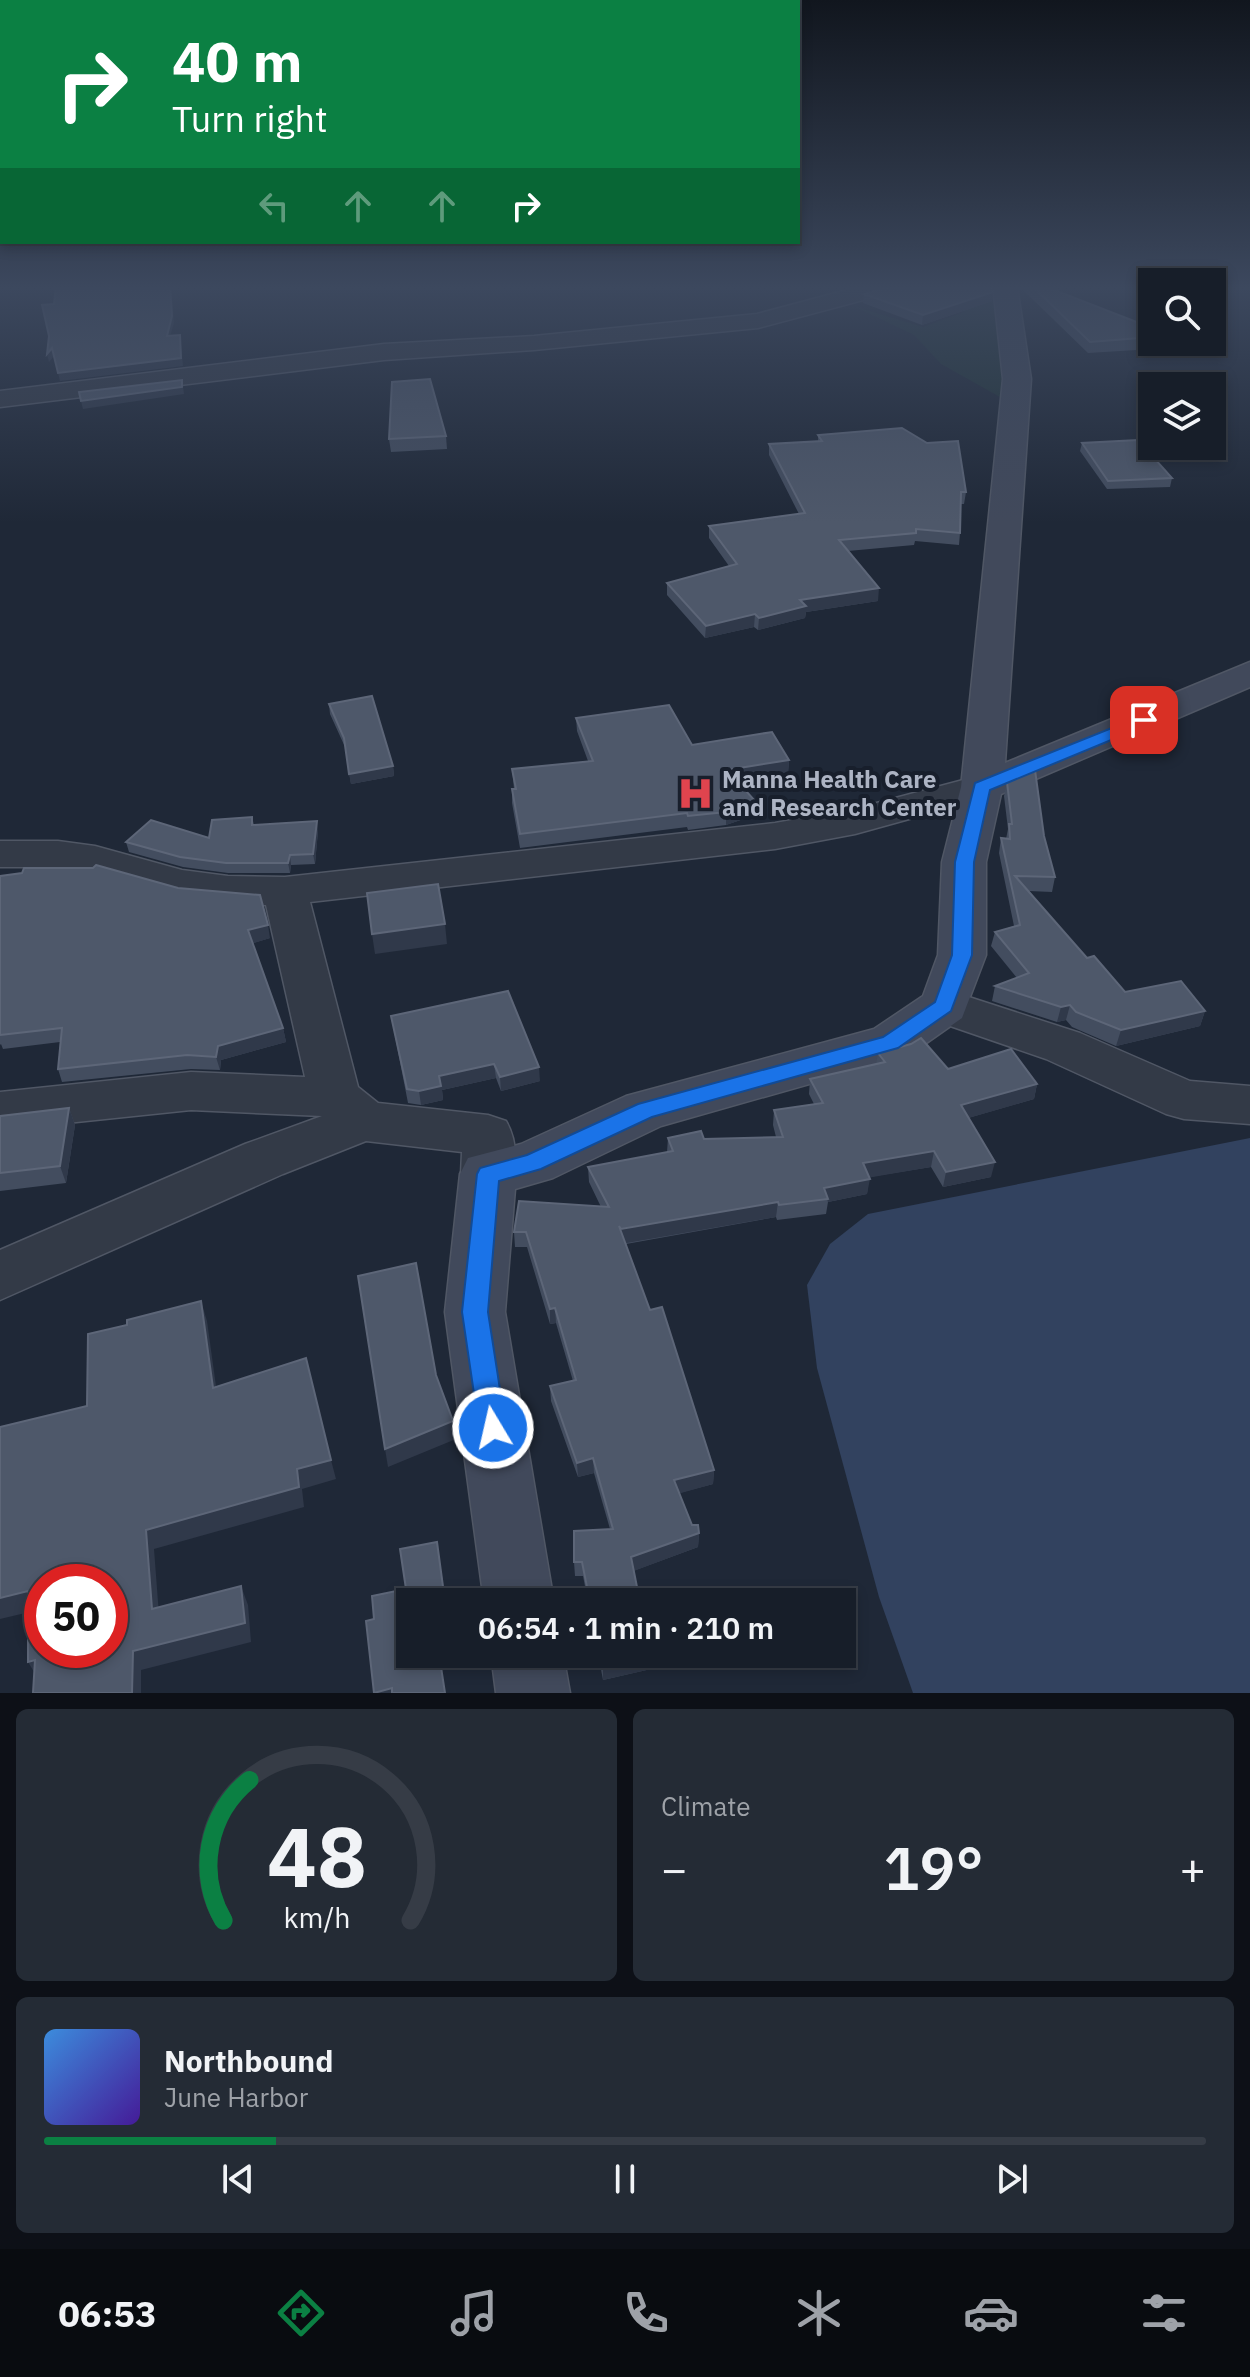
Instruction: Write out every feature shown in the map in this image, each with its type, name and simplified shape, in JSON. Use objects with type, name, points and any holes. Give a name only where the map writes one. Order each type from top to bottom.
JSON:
[{"type":"main road","points":[[517,1588],[475,1312],[488,1174],[533,1163],[645,1110],[890,1043],[944,1006],[962,955],[964,862],[982,787],[1017,379],[1015,365]]},
{"type":"main road","points":[[982,787],[1250,673]]},
{"type":"main road","points":[[529,1668],[533,1693]]},
{"type":"street","points":[[0,399],[275,365]]},
{"type":"street","points":[[0,854],[58,854],[95,860],[182,884],[228,890],[285,891],[775,836],[855,821],[982,787]]},
{"type":"street","points":[[285,891],[350,1109]]},
{"type":"street","points":[[944,1006],[1063,1046],[1184,1100],[1250,1105]]},
{"type":"street","points":[[0,1111],[191,1091],[350,1109],[488,1135],[488,1174]]},
{"type":"street","points":[[0,1276],[264,1159],[350,1109]]},
{"type":"green space","points":[[943,365],[1005,365],[1007,401]]},
{"type":"water","points":[[1250,1138],[1250,1693],[913,1693],[879,1597],[817,1368],[807,1285],[830,1244],[868,1214]]},
{"type":"building","points":[[56,365],[124,365],[58,373]]},
{"type":"building","points":[[430,379],[446,436],[389,439],[392,382]]},
{"type":"building","points":[[182,380],[182,387],[81,401],[79,392]]},
{"type":"building","points":[[902,428],[927,443],[958,441],[966,492],[961,492],[960,533],[916,529],[916,533],[839,540],[879,588],[800,600],[806,606],[759,618],[755,614],[706,626],[667,583],[737,564],[709,526],[805,513],[769,444],[822,441],[818,435]]},
{"type":"building","points":[[1138,440],[1138,460],[1156,460],[1172,478],[1108,481],[1082,443]]},
{"type":"building","points":[[372,696],[393,766],[349,774],[344,738],[329,704]]},
{"type":"building","points":[[669,705],[692,745],[772,732],[789,760],[727,770],[756,802],[726,812],[688,816],[687,813],[520,834],[512,789],[516,789],[512,769],[593,761],[576,718]]},
{"type":"building","points":[[1035,770],[1044,836],[1055,877],[1015,876],[1087,958],[1094,956],[1125,992],[1181,981],[1205,1011],[1121,1030],[1076,1012],[1070,1005],[1061,1007],[995,986],[1029,973],[995,932],[1020,925],[1001,838],[1010,839],[1009,824],[1012,824],[1007,782]]},
{"type":"building","points":[[252,817],[252,825],[317,821],[313,854],[290,855],[288,863],[226,863],[180,857],[126,842],[151,820],[209,838],[212,820]]},
{"type":"building","points":[[96,865],[178,888],[260,895],[268,925],[248,930],[283,1028],[218,1046],[216,1057],[187,1055],[58,1069],[62,1028],[0,1035],[0,876],[22,873],[24,868],[93,868]]},
{"type":"building","points":[[438,884],[445,924],[372,934],[367,893]]},
{"type":"building","points":[[508,991],[539,1067],[500,1077],[494,1064],[439,1076],[441,1086],[419,1091],[407,1089],[391,1016]]},
{"type":"building","points":[[921,1038],[948,1069],[1011,1049],[1037,1084],[961,1105],[995,1162],[946,1172],[934,1151],[863,1163],[870,1179],[824,1188],[828,1199],[779,1205],[778,1202],[621,1229],[619,1226],[650,1310],[662,1307],[714,1470],[674,1480],[692,1525],[698,1525],[699,1533],[631,1557],[637,1588],[587,1588],[582,1562],[574,1562],[574,1531],[613,1529],[593,1458],[577,1463],[550,1386],[576,1380],[555,1308],[550,1309],[526,1232],[514,1232],[519,1201],[609,1207],[588,1167],[673,1151],[668,1138],[701,1131],[704,1139],[783,1137],[774,1110],[823,1103],[810,1079],[885,1062],[878,1053]]},
{"type":"building","points":[[69,1108],[60,1166],[0,1173],[0,1116]]},
{"type":"building","points":[[416,1263],[436,1375],[453,1421],[385,1449],[358,1276]]},
{"type":"building","points":[[201,1301],[213,1388],[306,1358],[331,1460],[297,1469],[299,1487],[146,1530],[152,1609],[241,1586],[245,1623],[133,1651],[132,1693],[33,1693],[35,1668],[128,1668],[128,1564],[24,1564],[24,1592],[0,1598],[0,1427],[87,1406],[88,1334],[127,1325],[127,1320]]},
{"type":"building","points":[[437,1542],[443,1588],[406,1588],[400,1549]]},
{"type":"building","points":[[396,1591],[396,1668],[441,1668],[445,1693],[392,1693],[392,1688],[374,1693],[366,1621],[374,1619],[372,1596]]},
{"type":"place","name":"Manna Health Care and Research Center","points":[[696,794]]},
{"type":"route","points":[[493,1428],[475,1312],[488,1174],[533,1163],[645,1110],[890,1043],[908,1031],[944,1006],[962,955],[964,862],[982,787],[1144,720]]}]
